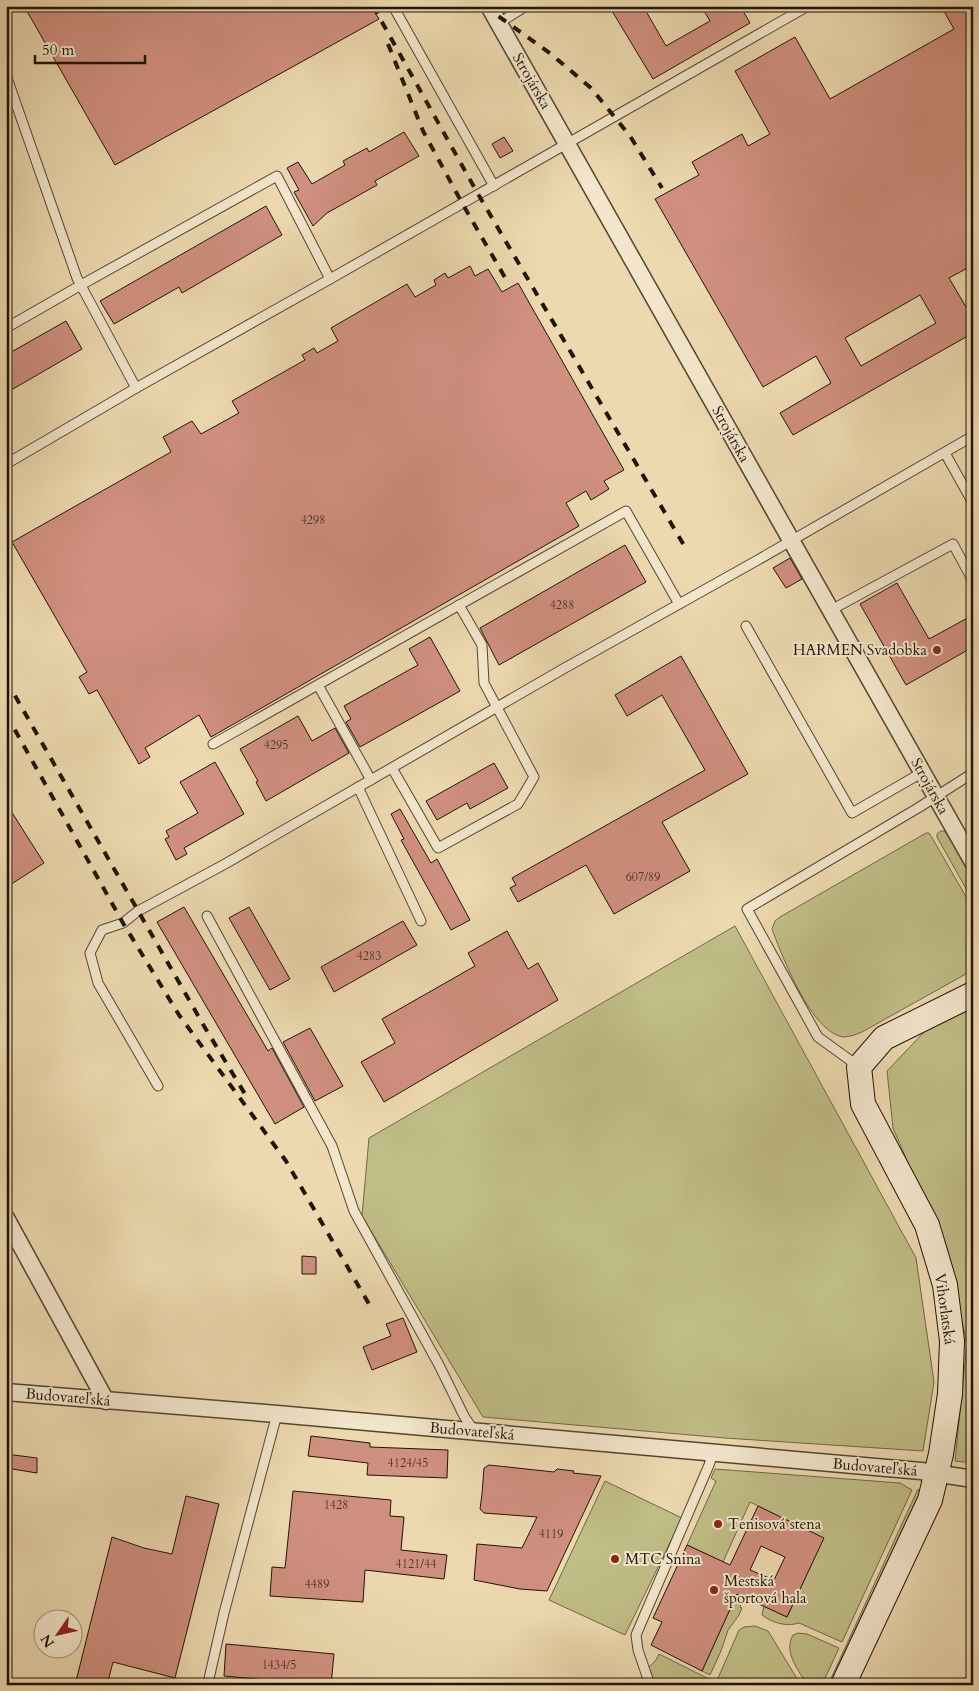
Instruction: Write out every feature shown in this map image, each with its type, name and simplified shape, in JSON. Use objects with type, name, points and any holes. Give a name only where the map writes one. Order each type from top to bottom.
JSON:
[{"type":"main road","points":[[859,1067],[884,1038],[973,994]]},
{"type":"main road","name":"Vihorlatská","points":[[843,1685],[930,1500],[937,1474],[950,1394],[952,1342],[945,1285],[927,1225],[863,1104],[859,1067]]},
{"type":"street","name":"Strojárska","points":[[489,6],[973,862]]},
{"type":"street","points":[[6,1218],[106,1401]]},
{"type":"street","name":"Budovateľská","points":[[6,1392],[914,1470],[973,1479]]},
{"type":"lane","points":[[393,6],[494,186]]},
{"type":"lane","points":[[499,24],[526,6]]},
{"type":"lane","points":[[6,464],[136,388],[808,6]]},
{"type":"lane","points":[[6,75],[80,285],[136,388]]},
{"type":"lane","points":[[6,328],[277,176],[330,278]]},
{"type":"lane","points":[[158,1086],[98,983],[90,953],[102,930],[123,923],[138,911],[225,864],[973,436]]},
{"type":"lane","points":[[945,453],[973,503]]},
{"type":"lane","points":[[213,744],[626,511],[679,604]]},
{"type":"lane","points":[[831,610],[953,544],[973,581]]},
{"type":"lane","points":[[392,768],[438,848],[518,804],[534,777],[484,684],[482,645],[459,605]]},
{"type":"lane","points":[[746,626],[852,814],[923,772]]},
{"type":"lane","points":[[318,685],[370,780]]},
{"type":"lane","points":[[859,1067],[818,1038],[747,909],[973,773]]},
{"type":"lane","points":[[358,787],[421,921]]},
{"type":"lane","points":[[207,916],[332,1146],[354,1211],[464,1416],[474,1431]]},
{"type":"lane","points":[[208,1683],[224,1613],[278,1414]]},
{"type":"lane","points":[[650,1685],[638,1650],[636,1636],[713,1452]]},
{"type":"shaded area","points":[[944,831],[955,844],[973,875],[973,901],[937,837],[937,834]]},
{"type":"shaded area","points":[[929,833],[931,836],[973,909],[973,970],[862,1032],[844,1037],[832,1033],[810,1009],[800,992],[772,929],[775,921]]},
{"type":"shaded area","points":[[735,926],[916,1258],[934,1382],[923,1451],[725,1438],[483,1417],[362,1216],[369,1138]]},
{"type":"shaded area","points":[[973,1008],[973,1463],[955,1461],[967,1343],[940,1229],[917,1184],[893,1128],[887,1071],[925,1031]]},
{"type":"shaded area","points":[[715,1469],[900,1483],[912,1490],[842,1642],[799,1623],[790,1625],[780,1624],[762,1615],[764,1606],[787,1617],[823,1539],[750,1502],[723,1562],[687,1545],[716,1481],[711,1478]]},
{"type":"shaded area","name":"MTC Snina","points":[[605,1481],[682,1518],[625,1635],[549,1600]]},
{"type":"shaded area","points":[[918,1489],[920,1494],[834,1685],[828,1685]]},
{"type":"shaded area","points":[[734,1600],[741,1604],[740,1607],[742,1608],[728,1630],[710,1675],[702,1671]]},
{"type":"shaded area","points":[[755,1626],[768,1631],[801,1685],[715,1685],[739,1630],[744,1627]]},
{"type":"shaded area","points":[[798,1633],[807,1634],[839,1648],[822,1685],[807,1685],[793,1661],[790,1642],[793,1635]]},
{"type":"shaded area","points":[[659,1654],[709,1679],[707,1685],[652,1685],[647,1669]]},
{"type":"building","points":[[24,6],[371,6],[379,19],[115,165]]},
{"type":"building","points":[[609,6],[643,6],[666,46],[710,21],[701,6],[740,6],[750,23],[653,79]]},
{"type":"building","points":[[941,6],[973,6],[973,265],[949,278],[966,307],[973,303],[973,333],[793,435],[780,413],[831,383],[816,356],[763,387],[655,199],[699,175],[692,162],[742,134],[748,146],[770,134],[735,71],[795,37],[830,99],[954,29]],"holes":[[[920,295],[936,323],[861,366],[845,338]]]},
{"type":"building","points":[[404,132],[419,156],[375,181],[377,185],[327,213],[313,226],[294,192],[299,190],[287,168],[298,162],[312,184],[345,165],[343,161],[367,148],[369,152]]},
{"type":"building","points":[[504,137],[513,151],[500,158],[492,144]]},
{"type":"building","points":[[266,206],[282,235],[182,293],[179,287],[114,324],[100,301]]},
{"type":"building","points":[[470,266],[475,276],[488,269],[502,292],[518,283],[624,470],[604,481],[609,489],[591,500],[586,491],[566,503],[579,526],[211,737],[199,715],[145,748],[150,757],[139,764],[97,690],[89,694],[79,677],[87,672],[12,542],[171,452],[163,437],[192,421],[201,434],[239,413],[232,401],[305,360],[302,355],[314,348],[317,353],[338,341],[331,328],[407,284],[415,297],[436,285],[434,280],[445,273],[448,278]]},
{"type":"building","points":[[66,321],[82,349],[6,393],[6,355]]},
{"type":"building","points":[[625,545],[646,582],[499,665],[480,628]]},
{"type":"building","points":[[790,558],[802,579],[786,588],[773,568]]},
{"type":"building","points":[[897,583],[929,639],[973,615],[973,647],[906,685],[860,604]]},
{"type":"building","points":[[430,637],[460,691],[360,747],[346,722],[351,719],[344,706],[418,665],[409,649]]},
{"type":"building","points":[[681,656],[748,774],[662,822],[690,871],[614,914],[586,865],[518,902],[510,888],[516,885],[512,878],[705,770],[662,695],[627,716],[615,695]]},
{"type":"building","points":[[298,716],[312,741],[335,728],[349,753],[266,801],[256,782],[258,781],[240,749]]},
{"type":"building","points":[[215,762],[244,814],[184,848],[187,854],[176,860],[165,839],[169,837],[166,831],[198,813],[180,782]]},
{"type":"building","points":[[494,763],[508,788],[470,809],[467,803],[437,820],[426,801]]},
{"type":"building","points":[[6,803],[44,863],[10,885],[6,879]]},
{"type":"building","points":[[400,809],[431,863],[437,859],[470,920],[451,930],[401,840],[404,839],[391,814]]},
{"type":"building","points":[[184,907],[268,1051],[272,1048],[304,1107],[275,1124],[157,922]]},
{"type":"building","points":[[249,907],[290,979],[270,990],[229,918]]},
{"type":"building","points":[[403,921],[417,945],[334,992],[321,967]]},
{"type":"building","points":[[507,931],[528,969],[538,963],[558,1000],[384,1102],[361,1062],[395,1043],[382,1019],[475,966],[468,953]]},
{"type":"building","points":[[310,1028],[343,1086],[315,1101],[283,1042]]},
{"type":"building","points":[[302,1256],[316,1257],[316,1274],[302,1274]]},
{"type":"building","points":[[403,1318],[417,1352],[372,1370],[363,1347],[391,1336],[386,1324]]},
{"type":"building","points":[[311,1436],[370,1443],[370,1447],[448,1450],[447,1478],[367,1475],[368,1463],[308,1456]]},
{"type":"building","points":[[6,1454],[37,1458],[37,1473],[6,1468]]},
{"type":"building","points":[[489,1465],[554,1472],[557,1469],[601,1476],[547,1591],[520,1589],[474,1580],[477,1544],[522,1548],[537,1517],[484,1513],[480,1509],[484,1468]]},
{"type":"building","points":[[293,1491],[391,1500],[390,1516],[404,1517],[401,1550],[447,1555],[444,1579],[365,1570],[363,1602],[270,1596],[272,1567],[285,1568]]},
{"type":"building","points":[[186,1496],[219,1504],[175,1678],[113,1662],[107,1685],[75,1685],[112,1537],[144,1548],[172,1554]]},
{"type":"building","name":"Mestská športová hala","points":[[758,1506],[824,1538],[787,1617],[737,1594],[702,1671],[651,1645],[662,1622],[653,1618],[687,1545],[730,1565]],"holes":[[[761,1546],[785,1557],[774,1580],[750,1570]]]},
{"type":"building","points":[[226,1644],[334,1654],[331,1685],[299,1685],[299,1683],[224,1676]]},
{"type":"railway","points":[[373,6],[478,194],[685,547]]},
{"type":"railway","points":[[484,6],[551,54],[591,88],[630,136],[662,188]]},
{"type":"railway","points":[[388,44],[423,131],[507,281]]},
{"type":"railway","points":[[6,680],[204,1026],[248,1099]]},
{"type":"railway","points":[[6,714],[123,923],[179,1015],[286,1161],[369,1304]]},
{"type":"place","name":"HARMEN Svadobka","points":[[937,650]]},
{"type":"place","name":"Tenisová stena","points":[[718,1524]]},
{"type":"place","name":"MTC Snina","points":[[615,1559]]},
{"type":"place","name":"Mestská športová hala","points":[[714,1590]]}]
